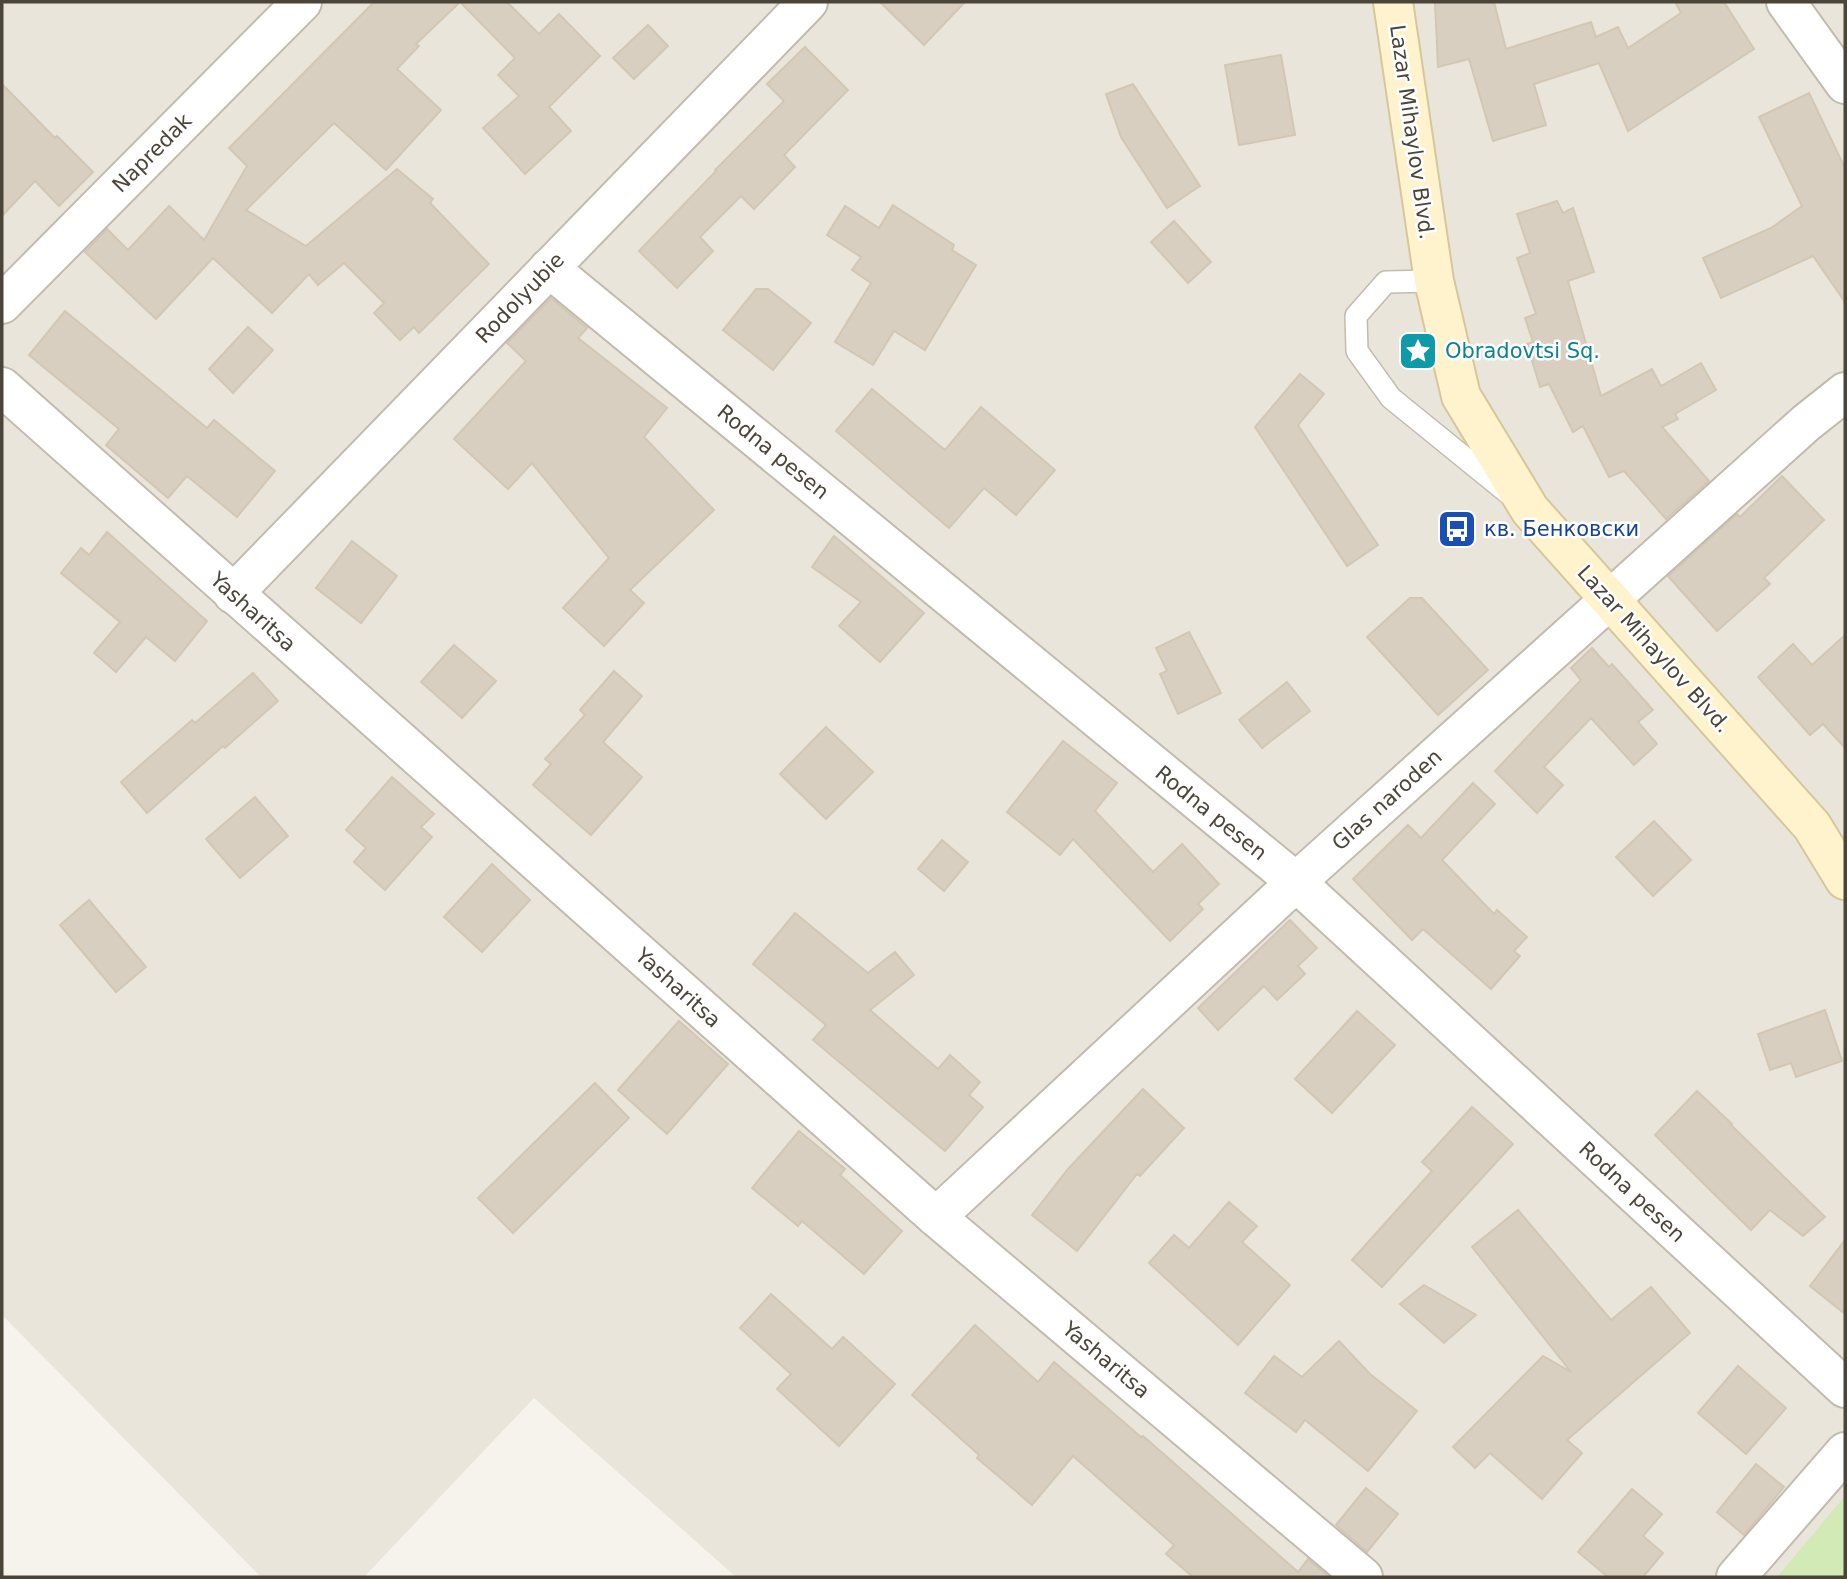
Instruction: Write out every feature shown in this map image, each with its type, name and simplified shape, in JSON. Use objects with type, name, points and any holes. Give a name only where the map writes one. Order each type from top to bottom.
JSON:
[{"type":"street","name":"Napredak","points":[[2,304],[302,2]]},
{"type":"street","name":"Rodolyubie","points":[[233,594],[808,2]]},
{"type":"street","name":"Lazar Mihaylov Blvd.","points":[[1393,2],[1434,281],[1461,396],[1530,510],[1811,826],[1845,880]]},
{"type":"street","points":[[1786,2],[1845,84]]},
{"type":"street","name":"Rodna pesen","points":[[549,268],[1296,882],[1845,1388]]},
{"type":"street","name":"Yasharitsa","points":[[2,387],[936,1217],[1363,1577]]},
{"type":"street","name":"Glas naroden","points":[[936,1217],[1296,882],[1806,423],[1845,393]]},
{"type":"street","points":[[1736,1577],[1845,1452]]},
{"type":"lane","points":[[1434,281],[1386,282],[1356,316],[1357,351],[1391,398],[1530,510]]},
{"type":"shaded area","points":[[2,2],[1845,2],[1845,1577],[736,1577],[534,1398],[364,1577],[261,1577],[2,1315]]},
{"type":"green space","points":[[1845,1496],[1845,1577],[1777,1577]]},
{"type":"building","points":[[374,2],[460,2],[416,44],[419,46],[397,69],[441,110],[386,170],[334,123],[246,210],[306,246],[397,169],[433,199],[430,203],[489,264],[419,333],[414,327],[400,340],[374,313],[384,303],[344,263],[318,285],[309,274],[272,313],[213,258],[156,319],[85,252],[107,229],[128,250],[169,206],[204,240],[247,166],[229,148]]},
{"type":"building","points":[[460,2],[507,2],[539,34],[559,14],[600,56],[549,107],[571,131],[525,174],[483,128],[519,96],[498,75],[515,58]]},
{"type":"building","points":[[880,2],[965,2],[924,45]]},
{"type":"building","points":[[1435,2],[1494,2],[1506,49],[1591,22],[1596,37],[1618,27],[1628,48],[1681,13],[1675,2],[1724,2],[1754,49],[1628,131],[1599,63],[1534,84],[1546,125],[1493,141],[1469,59],[1438,67]]},
{"type":"building","points":[[648,25],[668,46],[634,79],[613,58]]},
{"type":"building","points":[[805,47],[848,90],[784,155],[795,167],[754,209],[741,196],[700,237],[713,251],[677,288],[639,251],[784,101],[767,84]]},
{"type":"building","points":[[1281,55],[1295,135],[1239,145],[1225,65]]},
{"type":"building","points":[[2,84],[93,172],[59,206],[35,181],[2,216]]},
{"type":"building","points":[[1133,84],[1200,186],[1167,208],[1121,137],[1106,94]]},
{"type":"building","points":[[1809,93],[1845,168],[1845,302],[1813,256],[1721,298],[1703,258],[1771,228],[1802,206],[1759,117]]},
{"type":"building","points":[[1557,201],[1563,213],[1573,208],[1594,272],[1568,281],[1601,396],[1652,369],[1661,386],[1701,363],[1716,390],[1675,414],[1678,419],[1662,427],[1709,481],[1666,519],[1624,471],[1609,477],[1583,426],[1573,432],[1549,384],[1540,387],[1527,344],[1533,342],[1525,318],[1536,314],[1517,258],[1530,253],[1517,214]]},
{"type":"building","points":[[893,205],[954,245],[952,250],[976,265],[925,350],[894,331],[873,365],[835,342],[871,283],[852,270],[861,257],[827,235],[845,206],[879,228]]},
{"type":"building","points":[[1174,221],[1211,262],[1188,283],[1151,242]]},
{"type":"building","points":[[756,289],[768,289],[811,323],[773,370],[723,330]]},
{"type":"building","points":[[551,298],[587,328],[578,338],[667,408],[644,437],[714,510],[630,590],[644,603],[604,646],[563,608],[609,558],[532,463],[508,489],[454,439],[526,361],[507,343]]},
{"type":"building","points":[[65,311],[207,428],[214,420],[275,471],[237,517],[187,476],[168,498],[106,445],[119,429],[29,355]]},
{"type":"building","points":[[248,327],[273,350],[233,393],[209,369]]},
{"type":"building","points":[[1300,374],[1324,394],[1298,425],[1378,545],[1347,566],[1255,427]]},
{"type":"building","points":[[872,389],[945,450],[981,407],[1055,470],[1016,515],[984,488],[949,528],[836,431]]},
{"type":"building","points":[[1782,476],[1824,520],[1764,578],[1770,584],[1717,631],[1668,576],[1737,514],[1740,517]]},
{"type":"building","points":[[107,532],[207,621],[175,661],[146,637],[116,672],[94,653],[120,622],[61,573],[81,548],[89,555]]},
{"type":"building","points":[[834,536],[924,613],[880,662],[839,626],[861,602],[812,567]]},
{"type":"building","points":[[352,541],[397,576],[361,623],[316,588]]},
{"type":"building","points":[[1410,598],[1422,598],[1488,670],[1438,715],[1367,637]]},
{"type":"building","points":[[1189,632],[1221,693],[1178,714],[1160,674],[1167,671],[1156,648]]},
{"type":"building","points":[[1845,635],[1845,748],[1823,724],[1810,735],[1758,677],[1793,644],[1812,665]]},
{"type":"building","points":[[454,645],[496,681],[462,718],[421,682]]},
{"type":"building","points":[[1592,648],[1609,667],[1612,664],[1653,710],[1638,722],[1657,744],[1634,765],[1591,718],[1544,767],[1563,785],[1537,813],[1495,771],[1581,680],[1571,668]]},
{"type":"building","points":[[614,671],[642,696],[603,742],[642,777],[591,835],[533,785],[551,764],[545,759],[585,715],[580,710]]},
{"type":"building","points":[[253,673],[278,701],[147,813],[121,782],[192,720],[195,723]]},
{"type":"building","points":[[1287,682],[1310,711],[1262,748],[1239,720]]},
{"type":"building","points":[[826,727],[873,772],[826,819],[780,774]]},
{"type":"building","points":[[1063,741],[1117,783],[1095,811],[1153,872],[1182,844],[1219,884],[1198,904],[1203,909],[1170,941],[1073,839],[1060,855],[1007,812]]},
{"type":"building","points":[[392,777],[434,814],[421,827],[432,837],[385,890],[354,862],[366,848],[346,830]]},
{"type":"building","points":[[1473,783],[1495,804],[1442,860],[1494,914],[1497,910],[1527,937],[1514,951],[1520,956],[1491,989],[1423,929],[1412,940],[1353,879],[1408,825],[1421,838]]},
{"type":"building","points":[[255,797],[288,836],[240,878],[206,839]]},
{"type":"building","points":[[1654,821],[1691,860],[1653,896],[1616,857]]},
{"type":"building","points":[[942,840],[968,862],[944,891],[918,869]]},
{"type":"building","points":[[492,864],[530,900],[482,952],[444,917]]},
{"type":"building","points":[[89,900],[146,967],[116,992],[60,925]]},
{"type":"building","points":[[795,913],[868,973],[895,952],[914,975],[870,1010],[938,1069],[950,1055],[980,1082],[969,1095],[983,1107],[945,1151],[813,1040],[826,1025],[753,964]]},
{"type":"building","points":[[1290,920],[1317,948],[1298,966],[1305,974],[1277,1000],[1264,986],[1218,1030],[1198,1008]]},
{"type":"building","points":[[1825,1010],[1842,1061],[1796,1077],[1791,1063],[1770,1070],[1758,1034]]},
{"type":"building","points":[[1357,1011],[1395,1045],[1332,1113],[1295,1079]]},
{"type":"building","points":[[679,1021],[728,1064],[667,1134],[618,1090]]},
{"type":"building","points":[[595,1083],[629,1118],[513,1233],[478,1198]]},
{"type":"building","points":[[1143,1089],[1184,1128],[1140,1176],[1137,1174],[1077,1251],[1032,1215],[1068,1169]]},
{"type":"building","points":[[1697,1091],[1825,1217],[1803,1236],[1770,1210],[1751,1230],[1655,1135]]},
{"type":"building","points":[[1472,1107],[1513,1144],[1382,1287],[1352,1260],[1432,1171],[1422,1162]]},
{"type":"building","points":[[799,1131],[845,1169],[840,1175],[902,1231],[864,1274],[802,1221],[798,1226],[752,1188]]},
{"type":"building","points":[[1229,1202],[1257,1226],[1242,1242],[1290,1285],[1238,1345],[1149,1263],[1174,1235],[1189,1248]]},
{"type":"building","points":[[1518,1210],[1611,1320],[1651,1287],[1690,1333],[1567,1440],[1582,1453],[1542,1499],[1490,1453],[1475,1468],[1453,1447],[1543,1356],[1571,1372],[1472,1247]]},
{"type":"building","points":[[1845,1240],[1845,1314],[1810,1286]]},
{"type":"building","points":[[1424,1285],[1476,1315],[1444,1343],[1400,1304]]},
{"type":"building","points":[[771,1294],[832,1349],[843,1337],[895,1384],[839,1446],[777,1389],[791,1374],[740,1328]]},
{"type":"building","points":[[975,1325],[1038,1382],[1054,1362],[1298,1572],[1308,1559],[1329,1577],[1193,1577],[1166,1554],[1174,1545],[1073,1456],[1032,1505],[977,1458],[979,1455],[912,1395]]},
{"type":"building","points":[[1339,1341],[1370,1374],[1417,1411],[1368,1471],[1305,1420],[1296,1432],[1245,1393],[1274,1356],[1302,1377]]},
{"type":"building","points":[[1738,1366],[1786,1408],[1746,1454],[1698,1413]]},
{"type":"building","points":[[1756,1464],[1784,1487],[1744,1535],[1717,1512]]},
{"type":"building","points":[[1366,1488],[1398,1514],[1367,1552],[1336,1525]]},
{"type":"building","points":[[1632,1489],[1662,1514],[1643,1536],[1663,1553],[1643,1577],[1608,1577],[1578,1552]]},
{"type":"place","name":"Obradovtsi Sq.","points":[[1418,351]]},
{"type":"place","name":"кв. Бенковски","points":[[1457,529]]}]
